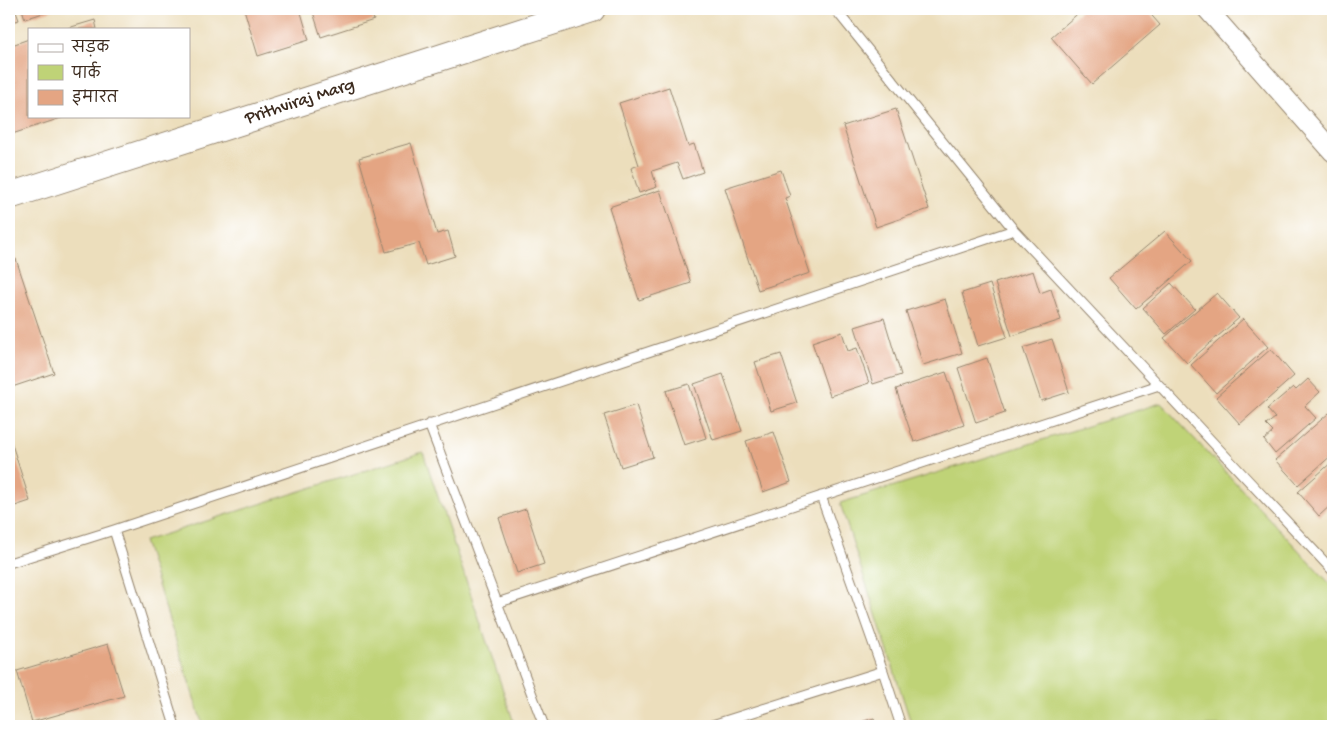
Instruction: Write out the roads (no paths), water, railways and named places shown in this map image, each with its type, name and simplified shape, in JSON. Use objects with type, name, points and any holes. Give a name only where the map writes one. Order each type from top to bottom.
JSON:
[{"type":"street","name":"Prithviraj Marg","points":[[9,196],[592,9]]},
{"type":"street","points":[[1207,9],[1333,152]]},
{"type":"lane","points":[[836,9],[1014,230],[1333,572]]},
{"type":"lane","points":[[9,563],[114,530],[1014,230]]},
{"type":"lane","points":[[497,603],[1160,386]]},
{"type":"lane","points":[[428,424],[544,726]]},
{"type":"lane","points":[[821,496],[901,726]]},
{"type":"lane","points":[[114,530],[175,726]]},
{"type":"lane","points":[[709,726],[883,671]]}]
